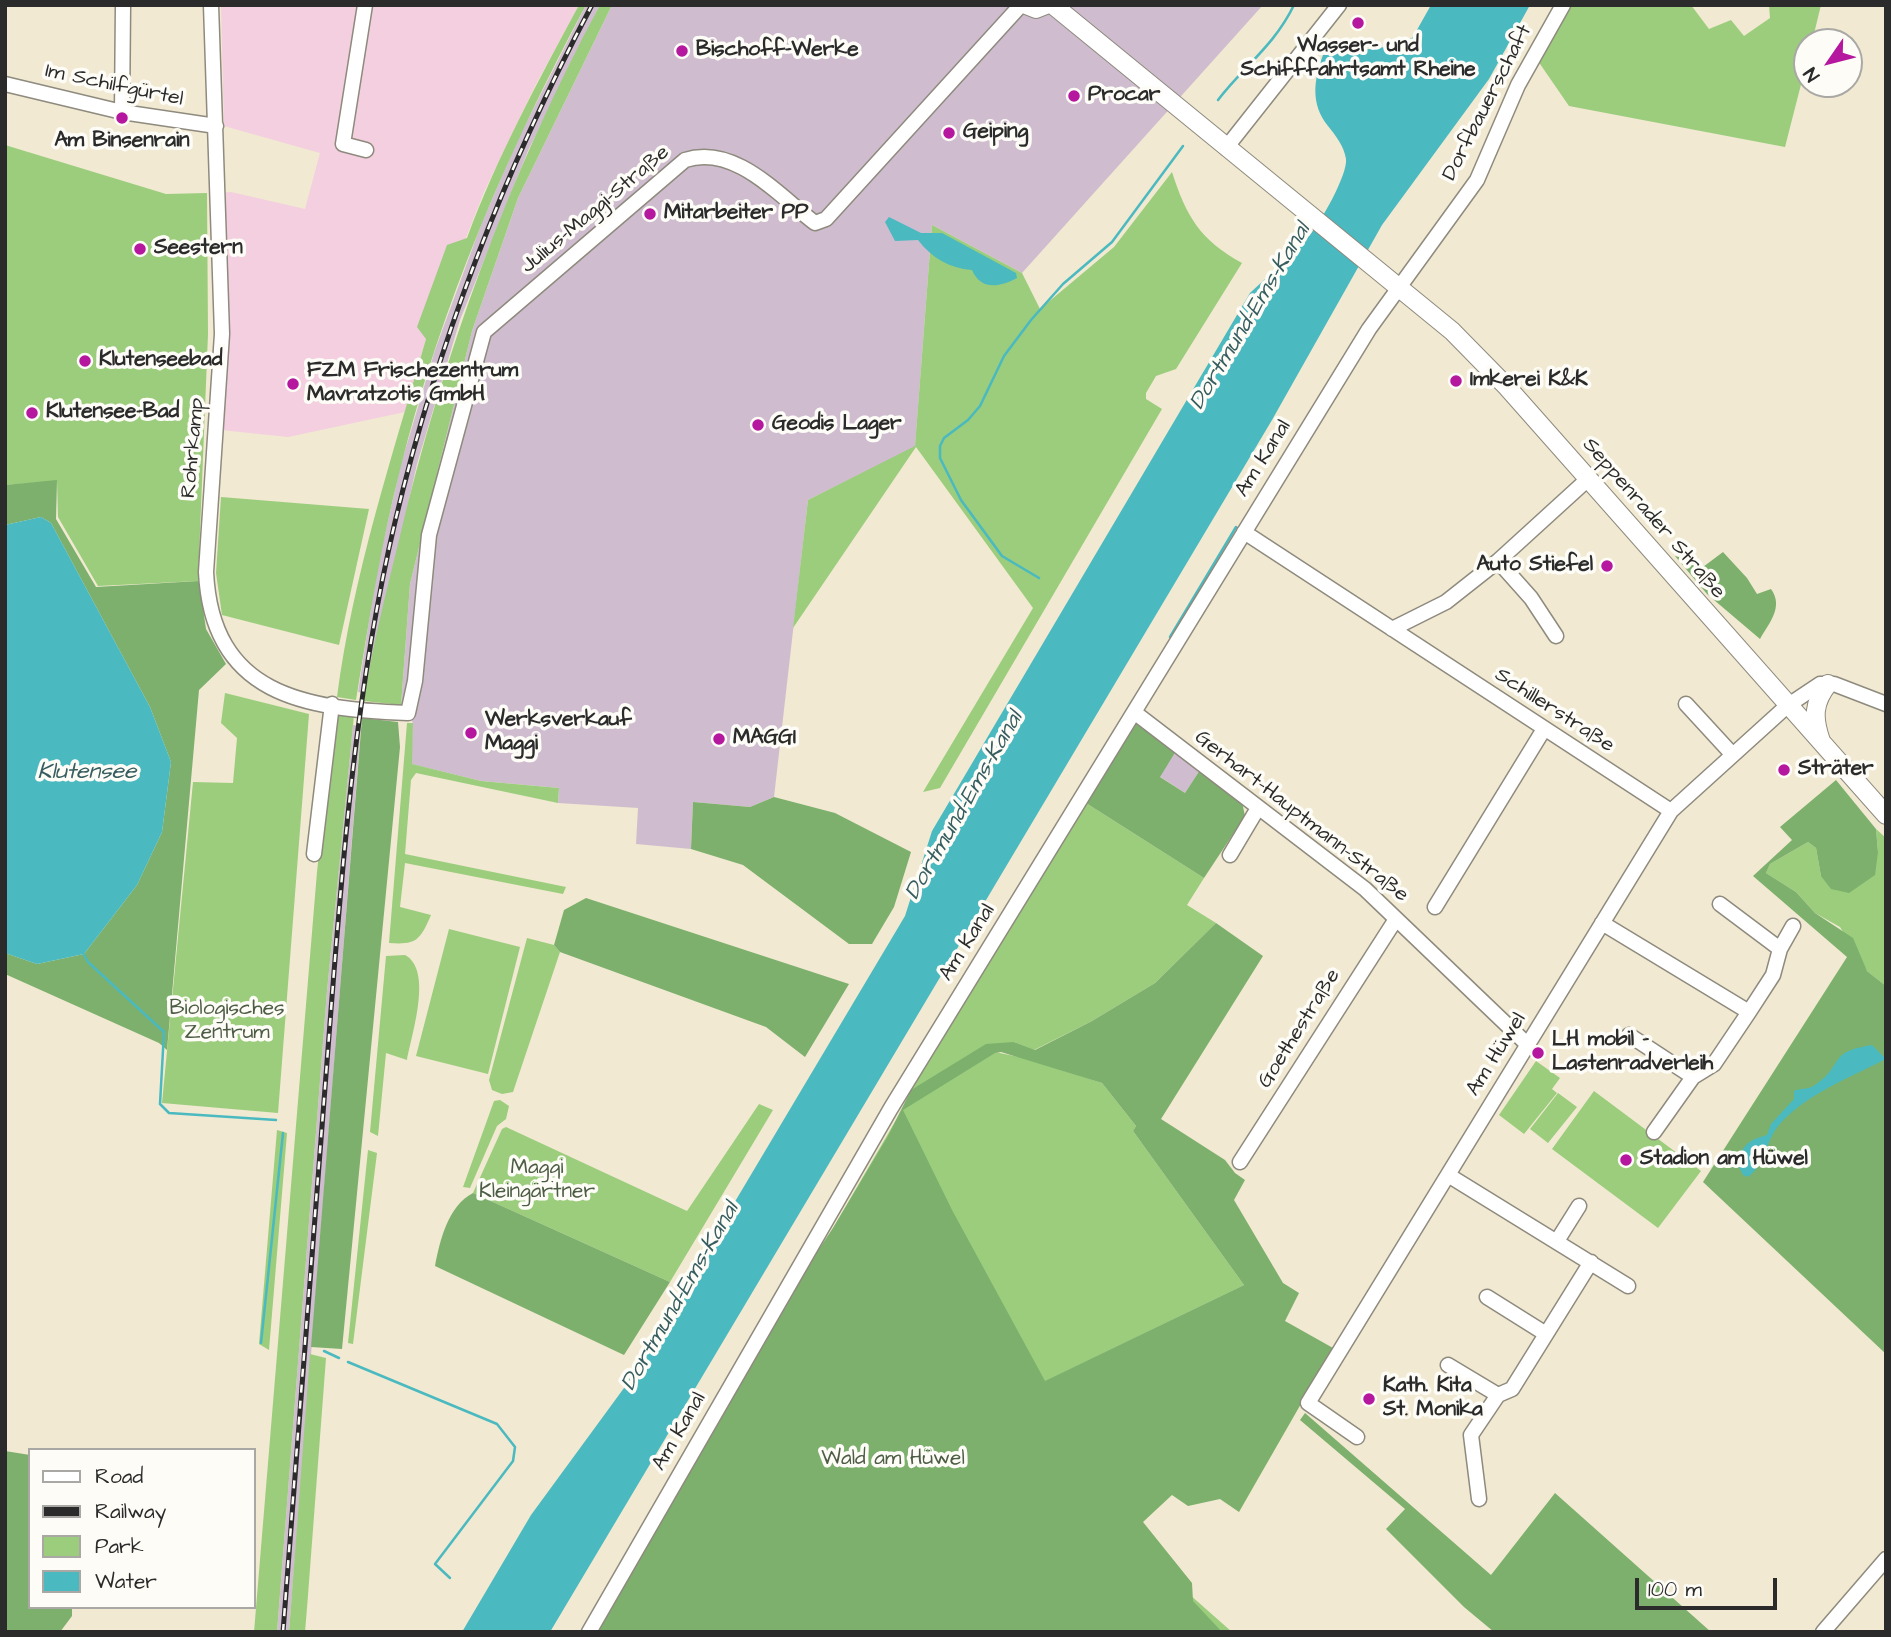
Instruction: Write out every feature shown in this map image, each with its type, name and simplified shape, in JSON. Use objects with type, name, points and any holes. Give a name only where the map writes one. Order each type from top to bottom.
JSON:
[{"type":"main road","points":[[1024,5],[1036,9],[1046,5]]},
{"type":"main road","points":[[1053,5],[1226,148]]},
{"type":"main road","name":"Seppenrader Straße","points":[[1226,148],[1399,286],[1471,350],[1886,815]]},
{"type":"main road","points":[[1822,744],[1814,708],[1819,695],[1829,684]]},
{"type":"street","points":[[122,5],[122,112]]},
{"type":"street","name":"Rohrkamp","points":[[211,5],[222,334],[206,572],[207,598],[214,626],[236,663],[264,685],[289,696],[408,713]]},
{"type":"street","points":[[365,5],[343,144],[366,150]]},
{"type":"street","name":"Julius-Maggi-Straße","points":[[408,713],[415,681],[429,535],[484,332],[685,160],[702,154],[724,157],[740,165],[815,223],[826,219],[1024,5]]},
{"type":"street","points":[[1226,148],[1339,5]]},
{"type":"street","name":"Dorfbauerschaft","points":[[1399,286],[1477,180],[1518,85],[1563,5]]},
{"type":"street","name":"Im Schilfgürtel","points":[[5,83],[122,112],[216,126]]},
{"type":"street","name":"Am Kanal","points":[[589,1632],[891,1108],[1368,329],[1399,286]]},
{"type":"street","points":[[1244,532],[1392,629],[1446,602],[1498,561],[1588,479]]},
{"type":"street","points":[[1498,561],[1531,598],[1556,636]]},
{"type":"street","name":"Schillerstraße","points":[[1392,629],[1671,811]]},
{"type":"street","points":[[1829,684],[1886,705]]},
{"type":"street","name":"Am Hüwel","points":[[1357,1437],[1308,1403],[1671,811],[1787,706],[1812,689],[1829,684]]},
{"type":"street","points":[[314,854],[331,704]]},
{"type":"street","points":[[1686,704],[1731,754]]},
{"type":"street","name":"Gerhart-Hauptmann-Straße","points":[[1134,712],[1365,889],[1529,1045]]},
{"type":"street","points":[[1435,907],[1544,730]]},
{"type":"street","points":[[1230,855],[1258,808]]},
{"type":"street","points":[[1720,904],[1780,950]]},
{"type":"street","name":"Goethestraße","points":[[1240,1163],[1396,919]]},
{"type":"street","points":[[1602,923],[1749,1012]]},
{"type":"street","points":[[1654,1132],[1693,1077],[1714,1064],[1773,975],[1780,950],[1793,926]]},
{"type":"street","points":[[1629,1035],[1693,1077]]},
{"type":"street","points":[[1448,1175],[1628,1286]]},
{"type":"street","points":[[1557,1241],[1579,1206]]},
{"type":"street","points":[[1479,1499],[1471,1435],[1497,1395],[1512,1389],[1591,1262]]},
{"type":"street","points":[[1487,1297],[1546,1334]]},
{"type":"street","points":[[1448,1365],[1497,1395]]},
{"type":"street","points":[[1823,1632],[1886,1559]]},
{"type":"shaded area","points":[[221,5],[579,5],[535,86],[484,192],[426,339],[405,412],[288,437],[221,430],[220,193],[231,192],[305,209],[320,153],[224,126]]},
{"type":"shaded area","points":[[586,5],[600,5],[528,151],[460,320],[417,464],[366,693],[358,692],[377,569],[401,464],[435,350],[481,225],[518,139]]},
{"type":"shaded area","points":[[612,5],[1263,5],[1022,273],[932,225],[915,447],[808,500],[774,797],[750,807],[693,802],[691,849],[636,844],[638,808],[558,803],[559,788],[481,781],[411,764],[413,723],[401,705],[410,584],[472,331],[518,198]]},
{"type":"shaded area","points":[[353,725],[361,726],[289,1632],[277,1632],[327,991]]},
{"type":"shaded area","points":[[1176,751],[1200,770],[1185,793],[1159,776]]},
{"type":"green space","points":[[579,5],[586,5],[504,172],[479,230],[436,347],[417,406],[394,495],[356,700],[337,697],[363,561],[426,339],[417,327],[447,245],[467,238],[505,149]]},
{"type":"green space","points":[[600,5],[612,5],[518,198],[472,331],[410,584],[401,705],[364,701],[380,620],[417,471],[458,334],[482,266],[536,134]]},
{"type":"green space","points":[[1568,5],[1691,5],[1709,29],[1731,20],[1744,36],[1770,18],[1769,5],[1821,5],[1815,28],[1793,28],[1793,98],[1798,98],[1785,147],[1569,106],[1538,61]]},
{"type":"green space","points":[[5,145],[166,194],[207,193],[208,334],[198,581],[98,586],[58,517],[57,481],[5,485]]},
{"type":"green space","points":[[1172,172],[1183,202],[1196,225],[1215,245],[1242,263],[1176,369],[1156,376],[1146,393],[1146,399],[1162,409],[940,788],[923,792],[1033,608],[916,447],[793,628],[808,500],[915,446],[932,225],[1022,273],[1040,309],[1114,247]]},
{"type":"green space","points":[[57,480],[56,519],[96,587],[199,581],[206,629],[226,664],[199,690],[167,1050],[159,1043],[5,974],[5,953],[37,964],[84,954],[137,885],[162,832],[171,762],[150,707],[51,523],[41,517],[5,525],[5,485]]},
{"type":"green space","points":[[221,497],[369,509],[339,645],[222,615],[216,573]]},
{"type":"green space","points":[[1723,552],[1747,578],[1757,594],[1771,589],[1775,596],[1774,615],[1760,639],[1707,594],[1675,556],[1689,560],[1699,570]]},
{"type":"green space","name":"Biologisches Zentrum","points":[[225,693],[309,714],[278,1113],[162,1103],[193,782],[233,783],[237,738],[221,723]]},
{"type":"green space","points":[[335,712],[354,715],[327,991],[277,1632],[254,1632],[256,1609],[317,872]]},
{"type":"green space","points":[[362,718],[398,722],[400,747],[342,1349],[311,1347]]},
{"type":"green space","points":[[1138,721],[1176,751],[1160,777],[1185,793],[1200,770],[1242,802],[1245,816],[1204,878],[1086,803]]},
{"type":"green space","points":[[407,723],[413,723],[412,764],[481,781],[559,788],[558,803],[416,773],[411,780],[405,854],[566,887],[563,894],[405,863],[400,907],[431,915],[424,930],[412,942],[389,943]]},
{"type":"green space","points":[[1836,780],[1876,829],[1878,852],[1875,875],[1849,893],[1831,889],[1821,876],[1816,848],[1808,842],[1770,864],[1766,873],[1796,892],[1815,913],[1853,938],[1867,971],[1886,986],[1886,1354],[1703,1182],[1847,957],[1753,876],[1792,840],[1780,827]]},
{"type":"green space","points":[[774,797],[835,813],[911,852],[894,907],[872,944],[849,944],[743,865],[691,849],[693,802],[750,807]]},
{"type":"green space","points":[[1086,803],[1204,878],[1187,905],[1216,923],[1155,983],[1092,1021],[1034,1050],[1014,1042],[911,1090]]},
{"type":"green space","points":[[1876,829],[1886,838],[1886,986],[1867,971],[1840,927],[1815,913],[1796,892],[1766,873],[1770,864],[1808,842],[1816,848],[1821,876],[1878,852]]},
{"type":"green space","points":[[586,898],[849,984],[805,1057],[766,1027],[560,952],[554,945],[564,910]]},
{"type":"green space","name":"Wald am Hüwel","points":[[1216,923],[1263,956],[1161,1119],[1225,1160],[1235,1173],[1245,1180],[1234,1200],[1283,1283],[1299,1293],[1285,1321],[1333,1348],[1239,1512],[1220,1499],[1188,1506],[1172,1495],[1143,1522],[1192,1583],[1193,1601],[1222,1632],[597,1632],[792,1289],[833,1228],[888,1136],[911,1090],[986,1044],[1014,1042],[1035,1050],[1092,1021],[1155,983]],"holes":[[[1001,1052],[1102,1083],[1136,1126],[1133,1131],[1244,1285],[1045,1381],[952,1210],[903,1110],[995,1053]]]},
{"type":"green space","points":[[449,929],[520,947],[488,1074],[416,1056]]},
{"type":"green space","points":[[527,938],[554,945],[560,952],[513,1092],[502,1094],[492,1090],[489,1080]]},
{"type":"green space","points":[[405,955],[418,974],[416,1019],[407,1060],[386,1053],[378,1136],[370,1132],[386,956]]},
{"type":"green space","name":"Wald am Hüwel","points":[[995,1052],[1024,1058],[1102,1083],[1136,1126],[1133,1131],[1244,1285],[1046,1381],[1172,1579],[1232,1632],[598,1632],[903,1108]]},
{"type":"green space","points":[[1536,1061],[1560,1078],[1552,1089],[1557,1093],[1524,1134],[1499,1115]]},
{"type":"green space","name":"Stadion am Hüwel","points":[[1594,1091],[1701,1171],[1658,1228],[1552,1149]]},
{"type":"green space","points":[[1558,1093],[1577,1107],[1548,1143],[1530,1129]]},
{"type":"green space","points":[[500,1100],[509,1106],[506,1119],[497,1126],[470,1188],[463,1187],[494,1101]]},
{"type":"green space","name":"Maggi Kleingärtner","points":[[759,1104],[773,1110],[670,1282],[473,1193],[502,1129],[506,1127],[687,1211]]},
{"type":"green space","points":[[277,1130],[287,1133],[269,1350],[259,1344]]},
{"type":"green space","points":[[368,1150],[377,1153],[353,1344],[348,1343]]},
{"type":"green space","points":[[473,1193],[670,1282],[624,1355],[435,1266],[451,1215],[464,1199]]},
{"type":"green space","points":[[310,1354],[326,1358],[305,1632],[289,1632]]},
{"type":"green space","points":[[1305,1413],[1491,1575],[1555,1493],[1711,1632],[1494,1632],[1464,1607],[1386,1529],[1405,1509],[1300,1420]]},
{"type":"green space","points":[[5,1451],[28,1455],[28,1609],[72,1609],[72,1616],[60,1632],[5,1632]]},
{"type":"water","name":"Dortmund-Ems-Kanal","points":[[1431,5],[1530,5],[1489,79],[1382,225],[1272,420],[550,1632],[462,1632],[531,1515],[624,1388],[905,916],[932,831],[1250,293],[1309,236],[1326,210],[1343,176],[1346,159],[1339,141],[1322,118],[1316,100],[1317,73],[1323,55],[1401,45],[1413,37]]},
{"type":"water","points":[[889,217],[921,233],[942,233],[1016,273],[1017,278],[1004,284],[986,284],[976,277],[972,270],[956,267],[935,257],[918,240],[895,241],[885,222]]},
{"type":"water","name":"Klutensee","points":[[41,517],[51,523],[150,707],[171,762],[162,832],[137,885],[84,954],[37,964],[5,953],[5,525]]},
{"type":"water","points":[[1872,1045],[1886,1059],[1802,1104],[1779,1125],[1754,1172],[1748,1177],[1743,1175],[1737,1163],[1742,1152],[1751,1141],[1767,1135],[1771,1124],[1794,1099],[1794,1091],[1815,1085],[1848,1051]]},
{"type":"waterway","points":[[1218,100],[1268,44],[1294,5]]},
{"type":"waterway","points":[[1039,578],[1002,556],[961,500],[940,458],[940,446],[944,438],[968,420],[980,406],[1004,356],[1031,320],[1063,284],[1112,242],[1183,146]]},
{"type":"waterway","points":[[1170,637],[1236,527]]},
{"type":"waterway","points":[[83,953],[88,962],[164,1032],[160,1104],[169,1113],[276,1120]]},
{"type":"waterway","points":[[261,1343],[283,1133]]},
{"type":"waterway","points":[[324,1351],[339,1358]]},
{"type":"waterway","points":[[348,1362],[497,1424],[515,1447],[513,1461],[435,1564],[450,1578]]},
{"type":"railway","points":[[283,1632],[350,791],[381,589],[412,455],[453,322],[503,193],[560,67],[592,5]]},
{"type":"place","name":"Wasser- und Schifffahrtsamt Rheine","points":[[1358,23]]},
{"type":"place","name":"Bischoff-Werke","points":[[682,51]]},
{"type":"place","name":"Procar","points":[[1074,96]]},
{"type":"place","name":"Am Binsenrain","points":[[122,118]]},
{"type":"place","name":"Geiping","points":[[949,133]]},
{"type":"place","name":"Mitarbeiter PP","points":[[650,214]]},
{"type":"place","name":"Seestern","points":[[140,249]]},
{"type":"place","name":"Klutenseebad","points":[[85,361]]},
{"type":"place","name":"Imkerei K&K","points":[[1456,381]]},
{"type":"place","name":"FZM Frischezentrum Mavratzotis GmbH","points":[[293,384]]},
{"type":"place","name":"Klutensee-Bad","points":[[32,413]]},
{"type":"place","name":"Geodis Lager","points":[[758,425]]},
{"type":"place","name":"Auto Stiefel","points":[[1607,566]]},
{"type":"place","name":"Werksverkauf Maggi","points":[[471,733]]},
{"type":"place","name":"MAGGI","points":[[719,739]]},
{"type":"place","name":"Sträter","points":[[1784,770]]},
{"type":"place","name":"LH mobil - Lastenradverleih","points":[[1538,1053]]},
{"type":"place","name":"Stadion am Hüwel","points":[[1626,1160]]},
{"type":"place","name":"Kath. Kita St. Monika","points":[[1369,1399]]}]
